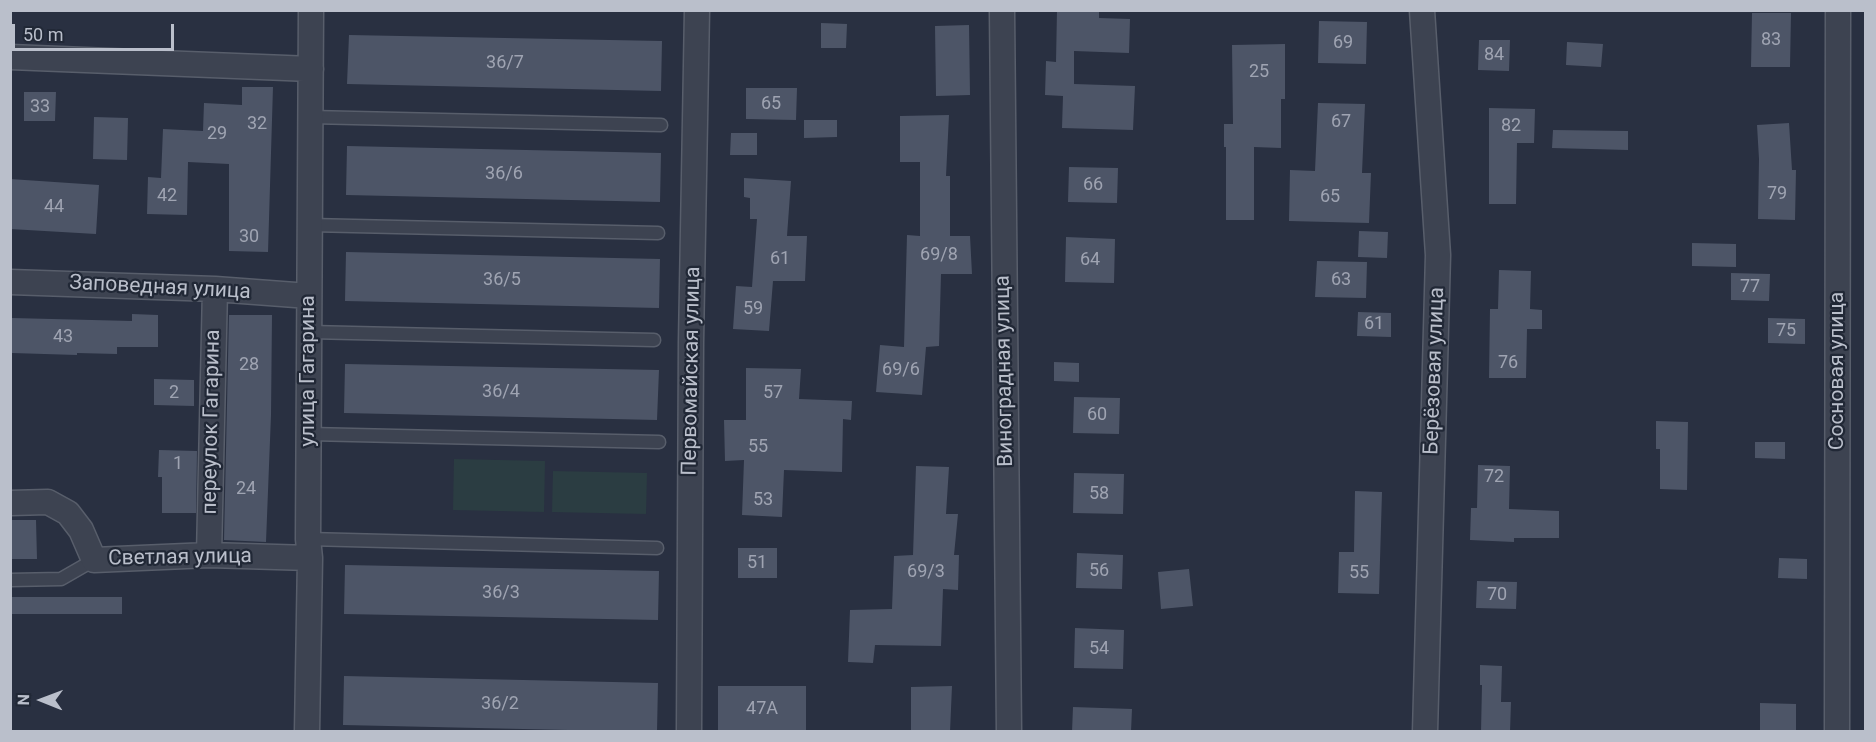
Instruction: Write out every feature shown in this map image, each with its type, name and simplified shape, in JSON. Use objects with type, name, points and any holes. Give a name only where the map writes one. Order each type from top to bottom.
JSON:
[{"type":"street","name":"улица Гагарина","points":[[307,732],[311,10]]},
{"type":"street","name":"Первомайская улица","points":[[689,732],[691,342],[697,10]]},
{"type":"street","name":"Виноградная улица","points":[[1002,10],[1009,732]]},
{"type":"street","name":"Берёзовая улица","points":[[1422,10],[1438,255],[1425,732]]},
{"type":"street","name":"Сосновая улица","points":[[1837,732],[1838,10]]},
{"type":"street","points":[[10,57],[311,69]]},
{"type":"street","name":"Заповедная улица","points":[[10,282],[215,289],[309,296]]},
{"type":"street","name":"переулок Гагарина","points":[[209,555],[215,289]]},
{"type":"street","name":"Светлая улица","points":[[10,503],[48,502],[68,513],[81,530],[94,561],[309,548]]},
{"type":"lane","points":[[310,117],[661,125]]},
{"type":"lane","points":[[310,225],[658,233]]},
{"type":"lane","points":[[309,332],[654,340]]},
{"type":"lane","points":[[309,434],[659,442]]},
{"type":"lane","points":[[309,548],[657,548]]},
{"type":"lane","points":[[10,580],[62,579],[94,561]]},
{"type":"shaded area","points":[[454,459],[545,461],[544,512],[453,510]]},
{"type":"shaded area","points":[[553,471],[647,473],[646,514],[552,512]]},
{"type":"building","points":[[1057,10],[1099,10],[1099,18],[1130,19],[1129,53],[1074,51],[1074,84],[1135,86],[1133,130],[1062,128],[1063,96],[1045,95],[1046,61],[1056,62]]},
{"type":"building","points":[[1752,13],[1791,13],[1790,67],[1751,67]]},
{"type":"building","points":[[1319,21],[1367,22],[1366,64],[1318,63]]},
{"type":"building","points":[[821,23],[847,24],[846,48],[821,48]]},
{"type":"building","points":[[969,25],[970,95],[936,96],[935,26]]},
{"type":"building","points":[[349,35],[662,41],[661,91],[347,84]]},
{"type":"building","points":[[1479,40],[1510,40],[1509,71],[1478,70]]},
{"type":"building","points":[[1567,42],[1603,44],[1601,67],[1566,65]]},
{"type":"building","points":[[1285,44],[1285,99],[1281,99],[1281,148],[1254,147],[1254,220],[1226,220],[1224,124],[1233,124],[1232,45]]},
{"type":"building","points":[[242,87],[273,87],[268,252],[229,251],[229,164],[188,162],[187,215],[147,214],[148,177],[161,178],[163,129],[203,131],[204,103],[242,105]]},
{"type":"building","points":[[746,88],[797,88],[796,120],[746,119]]},
{"type":"building","points":[[24,92],[56,92],[55,121],[24,121]]},
{"type":"building","points":[[1318,103],[1365,104],[1362,173],[1371,173],[1369,223],[1289,221],[1290,170],[1315,171]]},
{"type":"building","points":[[1489,108],[1535,109],[1534,143],[1517,143],[1516,204],[1489,204]]},
{"type":"building","points":[[949,115],[946,176],[950,176],[950,236],[970,236],[972,274],[941,274],[939,346],[926,347],[922,395],[876,392],[880,345],[904,347],[907,235],[920,236],[920,162],[900,162],[900,116]]},
{"type":"building","points":[[94,117],[128,118],[127,160],[93,159]]},
{"type":"building","points":[[804,120],[837,120],[837,137],[804,138]]},
{"type":"building","points":[[1789,123],[1792,170],[1796,170],[1795,220],[1758,219],[1757,125]]},
{"type":"building","points":[[1553,130],[1628,131],[1628,150],[1552,148]]},
{"type":"building","points":[[731,133],[757,133],[757,155],[730,155]]},
{"type":"building","points":[[347,146],[661,153],[660,202],[346,195]]},
{"type":"building","points":[[1069,167],[1118,168],[1117,203],[1068,202]]},
{"type":"building","points":[[744,178],[791,181],[787,236],[807,236],[805,281],[773,281],[769,331],[733,329],[736,286],[752,287],[757,219],[750,219],[750,198],[744,197]]},
{"type":"building","points":[[10,179],[99,185],[96,234],[10,229]]},
{"type":"building","points":[[1359,231],[1388,232],[1387,258],[1358,257]]},
{"type":"building","points":[[1066,237],[1115,239],[1114,283],[1065,282]]},
{"type":"building","points":[[1692,243],[1736,244],[1736,267],[1692,266]]},
{"type":"building","points":[[346,252],[660,259],[659,308],[345,301]]},
{"type":"building","points":[[1317,261],[1367,262],[1366,298],[1315,297]]},
{"type":"building","points":[[1499,270],[1531,271],[1530,309],[1542,310],[1542,329],[1527,329],[1526,378],[1489,378],[1490,309],[1498,309]]},
{"type":"building","points":[[1731,273],[1770,274],[1769,301],[1731,300]]},
{"type":"building","points":[[1358,312],[1391,313],[1391,337],[1357,336]]},
{"type":"building","points":[[132,314],[158,315],[158,347],[117,347],[117,354],[12,353],[12,318],[132,321]]},
{"type":"building","points":[[229,315],[272,315],[266,542],[224,540]]},
{"type":"building","points":[[1768,318],[1805,319],[1805,344],[1768,343]]},
{"type":"building","points":[[1054,362],[1079,363],[1079,382],[1054,381]]},
{"type":"building","points":[[345,364],[659,370],[657,420],[344,413]]},
{"type":"building","points":[[746,368],[801,369],[799,399],[852,401],[851,420],[843,419],[842,472],[784,470],[782,517],[742,515],[744,460],[725,461],[724,420],[746,420]]},
{"type":"building","points":[[154,379],[194,380],[194,406],[154,405]]},
{"type":"building","points":[[1074,397],[1120,398],[1119,434],[1073,433]]},
{"type":"building","points":[[1656,421],[1688,422],[1687,490],[1660,489],[1660,449],[1656,449]]},
{"type":"building","points":[[1755,442],[1785,442],[1785,459],[1755,458]]},
{"type":"building","points":[[159,450],[197,451],[196,513],[162,513],[162,477],[158,477]]},
{"type":"building","points":[[1478,465],[1510,466],[1509,509],[1559,511],[1559,538],[1514,538],[1514,542],[1470,540],[1471,508],[1477,508]]},
{"type":"building","points":[[916,466],[949,467],[946,514],[958,514],[954,555],[959,555],[958,590],[943,589],[941,646],[875,645],[873,663],[848,662],[850,610],[892,609],[894,556],[913,555]]},
{"type":"building","points":[[1074,473],[1124,474],[1123,514],[1073,513]]},
{"type":"building","points":[[1355,491],[1382,492],[1379,594],[1338,593],[1339,552],[1354,552]]},
{"type":"building","points":[[10,520],[36,520],[37,559],[10,559]]},
{"type":"building","points":[[738,548],[777,548],[777,578],[738,578]]},
{"type":"building","points":[[1077,553],[1123,555],[1122,589],[1076,588]]},
{"type":"building","points":[[1779,558],[1807,559],[1807,579],[1778,578]]},
{"type":"building","points":[[345,565],[659,571],[658,620],[344,614]]},
{"type":"building","points":[[1189,569],[1193,606],[1161,609],[1158,572]]},
{"type":"building","points":[[1477,581],[1517,582],[1516,609],[1476,608]]},
{"type":"building","points":[[10,597],[122,597],[122,614],[10,614]]},
{"type":"building","points":[[1075,628],[1124,630],[1123,669],[1074,668]]},
{"type":"building","points":[[1480,665],[1502,666],[1501,702],[1511,702],[1510,732],[1481,732]]},
{"type":"building","points":[[344,676],[658,683],[657,732],[343,725]]},
{"type":"building","points":[[718,686],[806,686],[806,732],[718,732]]},
{"type":"building","points":[[952,686],[950,732],[911,732],[911,687]]},
{"type":"building","points":[[1760,703],[1796,704],[1796,732],[1760,732]]},
{"type":"building","points":[[1073,707],[1132,709],[1131,732],[1072,732]]}]
